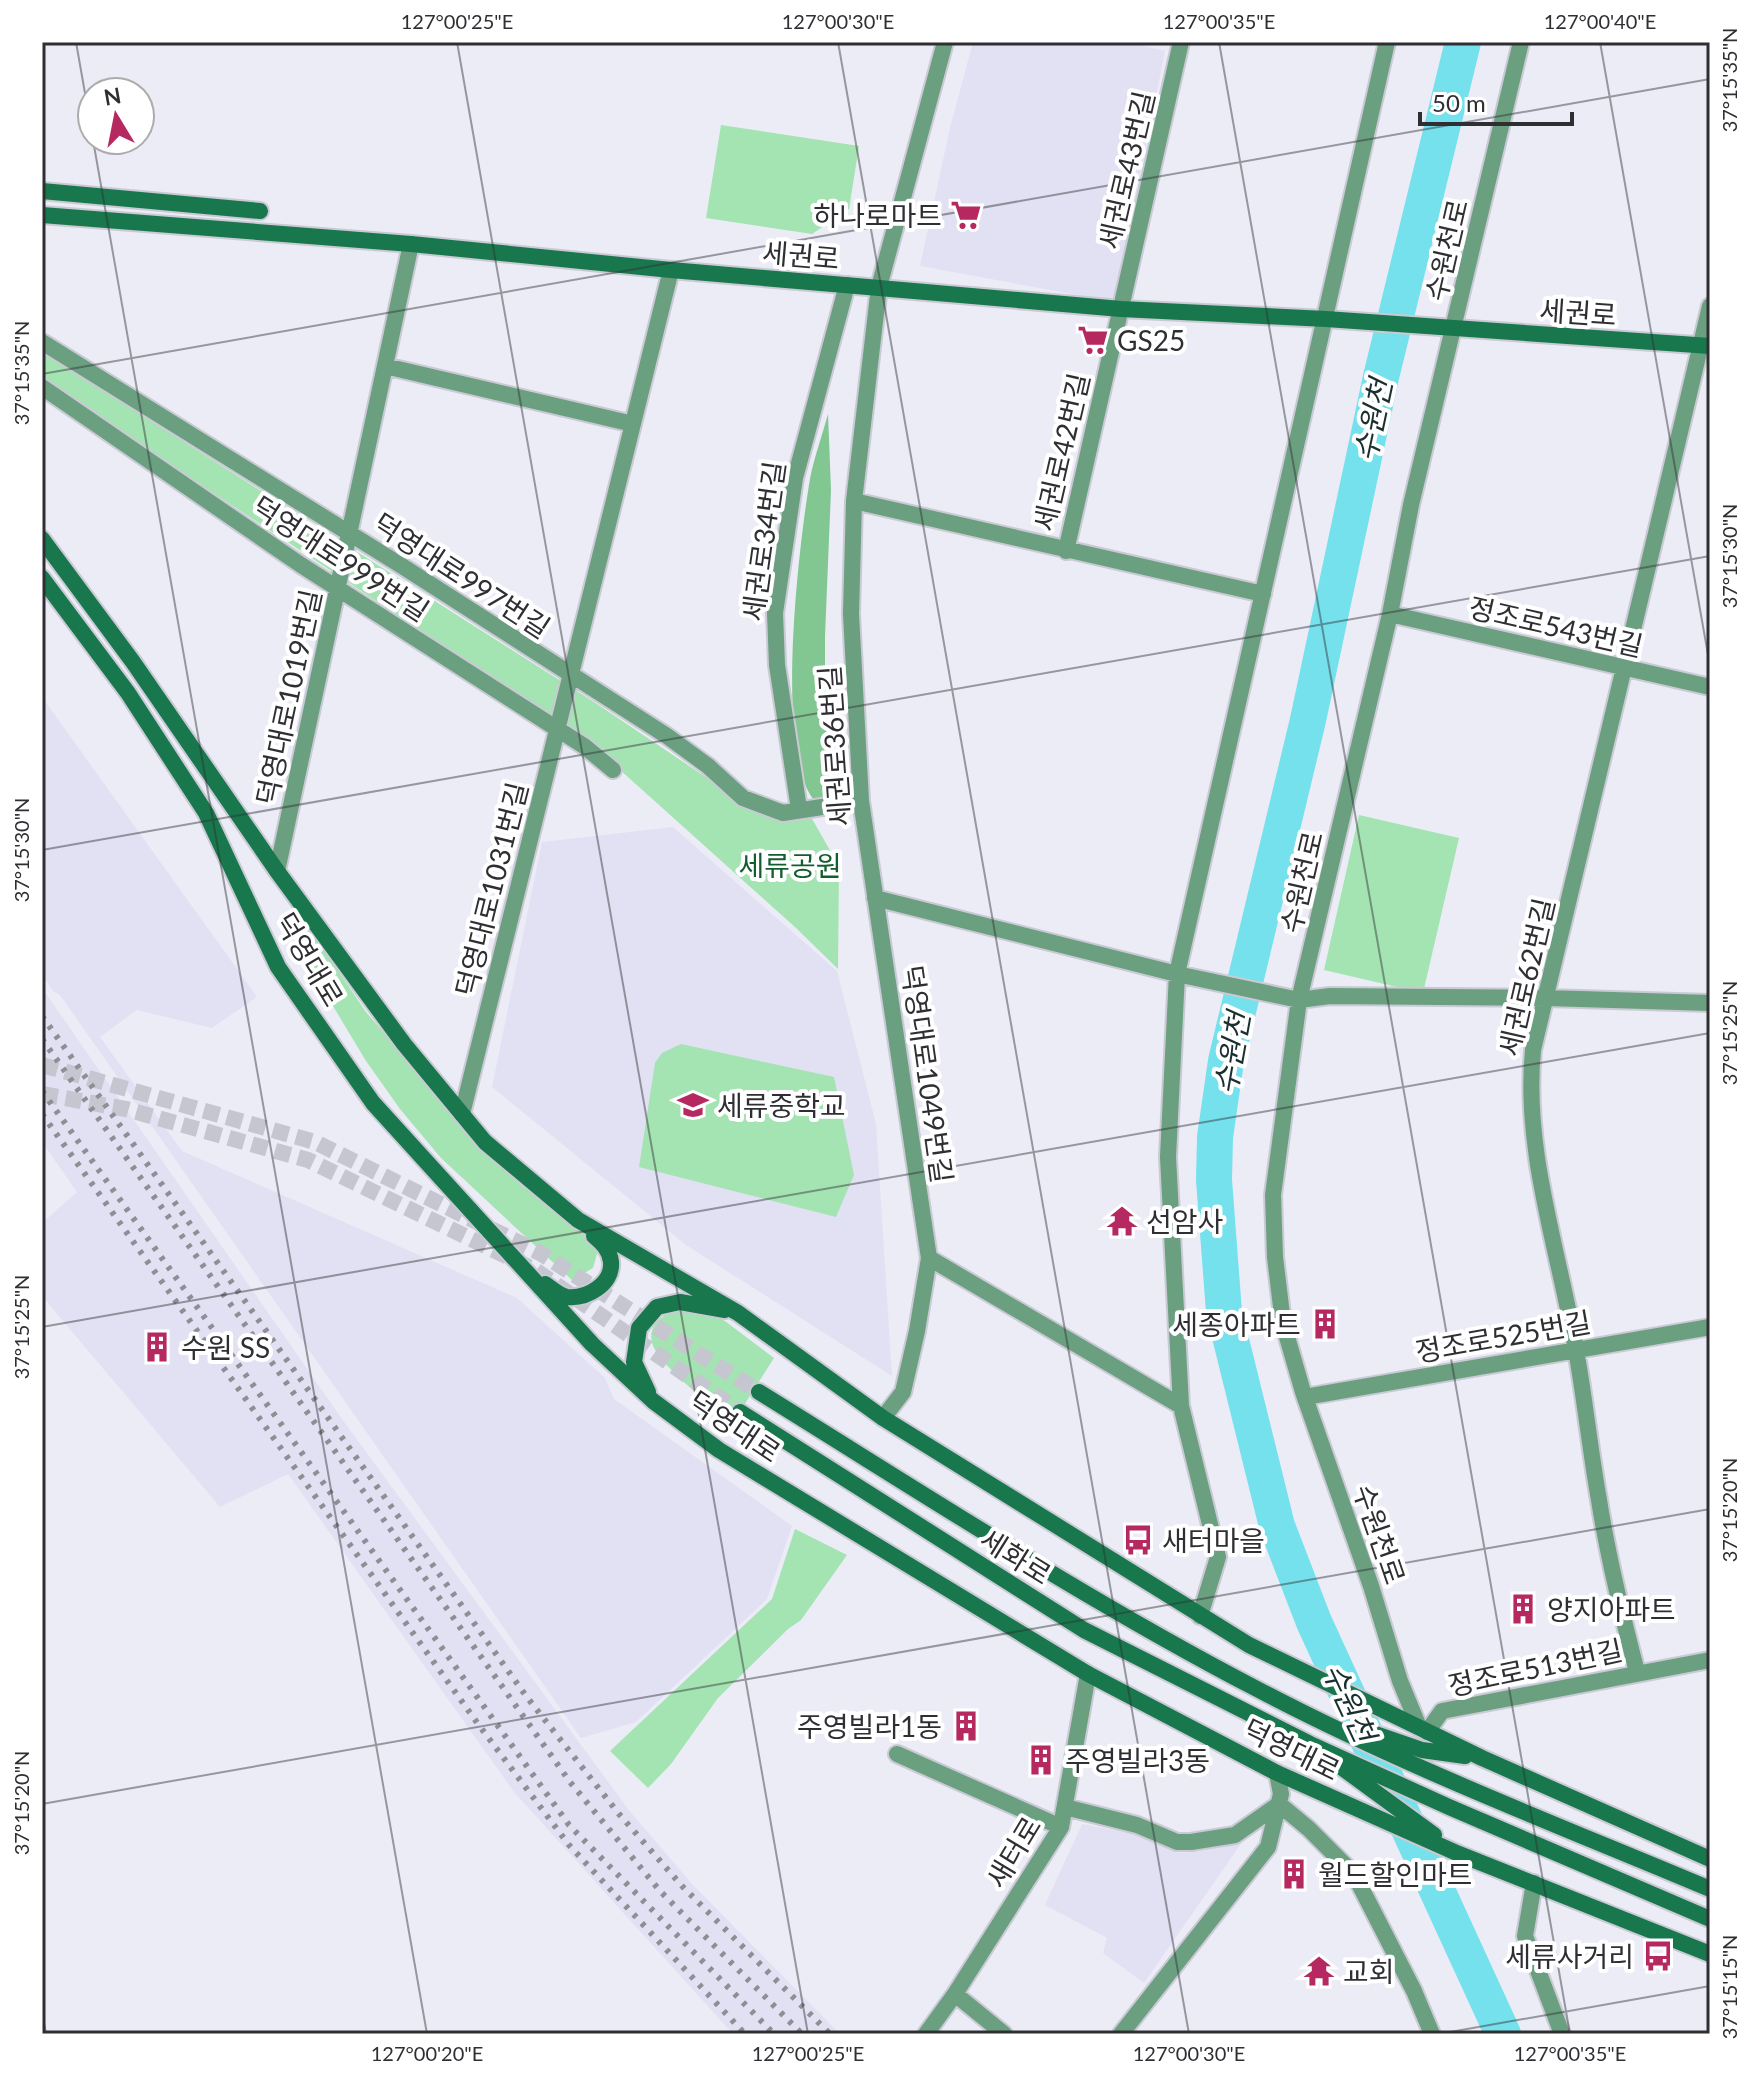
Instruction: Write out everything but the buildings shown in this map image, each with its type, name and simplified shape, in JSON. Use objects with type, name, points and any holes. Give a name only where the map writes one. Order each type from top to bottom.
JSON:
[{"type":"main road","points":[[42,191],[260,211]]},
{"type":"main road","name":"세권로","points":[[42,215],[411,244],[1121,309],[1333,320],[1706,346]]},
{"type":"main road","name":"덕영대로","points":[[42,539],[133,662],[277,871],[404,1044],[485,1142],[578,1220],[738,1313],[883,1418],[1249,1645],[1482,1758],[1710,1859]]},
{"type":"main road","name":"덕영대로","points":[[42,578],[128,693],[206,813],[278,967],[373,1103],[592,1344],[653,1401],[719,1450],[1088,1674],[1277,1773],[1459,1854],[1710,1954]]},
{"type":"main road","points":[[527,1273],[565,1297],[589,1294],[600,1287],[611,1263],[607,1248],[578,1220]]},
{"type":"main road","points":[[653,1401],[634,1362],[639,1328],[657,1307],[680,1302],[738,1313]]},
{"type":"main road","name":"세화로","points":[[759,1392],[1099,1603],[1259,1690]]},
{"type":"main road","name":"세화로","points":[[740,1412],[1084,1630],[1275,1726]]},
{"type":"main road","name":"덕영대로","points":[[1259,1690],[1433,1772],[1710,1889]]},
{"type":"main road","points":[[1289,1705],[1422,1750],[1482,1758]]},
{"type":"main road","name":"덕영대로","points":[[1275,1726],[1449,1807],[1710,1919]]},
{"type":"main road","points":[[1310,1744],[1459,1854]]},
{"type":"street","name":"세권로36번길","points":[[875,898],[861,801],[851,614],[854,501],[879,287],[945,42]]},
{"type":"street","name":"세권로43번길","points":[[1121,309],[1181,42]]},
{"type":"street","points":[[1200,1616],[1218,1557],[1181,1406],[1168,1157],[1177,974],[1263,594],[1333,320],[1387,42]]},
{"type":"street","name":"수원천로","points":[[1419,1727],[1400,1681],[1283,1323],[1275,1257],[1273,1195],[1296,999],[1390,614],[1448,330],[1521,42]]},
{"type":"street","name":"덕영대로1019번길","points":[[277,871],[411,244]]},
{"type":"street","name":"덕영대로1031번길","points":[[462,1114],[671,270]]},
{"type":"street","name":"세권로34번길","points":[[799,809],[777,665],[775,613],[795,478],[847,285]]},
{"type":"street","name":"세권로62번길","points":[[1637,1672],[1612,1572],[1576,1350],[1533,1132],[1531,1075],[1533,1050],[1623,669],[1706,346],[1710,306]]},
{"type":"street","name":"세권로42번길","points":[[1121,309],[1066,551],[1263,594]]},
{"type":"street","name":"덕영대로997번길","points":[[42,342],[667,736],[708,766],[743,798],[783,813],[861,801]]},
{"type":"street","points":[[385,366],[633,424]]},
{"type":"street","name":"덕영대로999번길","points":[[42,387],[338,589],[584,746],[613,770]]},
{"type":"street","points":[[854,501],[1066,551]]},
{"type":"street","name":"정조로543번길","points":[[1390,614],[1710,687]]},
{"type":"street","points":[[875,898],[1177,974],[1296,999],[1330,996],[1547,998],[1710,1003]]},
{"type":"street","name":"덕영대로1049번길","points":[[875,898],[929,1258],[903,1392],[883,1418]]},
{"type":"street","points":[[929,1258],[1181,1406]]},
{"type":"street","name":"정조로525번길","points":[[1305,1397],[1710,1327]]},
{"type":"street","name":"정조로513번길","points":[[1419,1727],[1442,1711],[1710,1660]]},
{"type":"street","name":"새터로","points":[[926,2034],[955,1994],[1061,1827],[1088,1674]]},
{"type":"street","points":[[897,1754],[1061,1827]]},
{"type":"street","points":[[1121,2034],[1268,1847],[1281,1794],[1277,1773]]},
{"type":"street","points":[[1065,1807],[1137,1825],[1177,1842],[1191,1842],[1235,1835],[1279,1804]]},
{"type":"street","points":[[1279,1804],[1354,1874],[1414,1991],[1432,2034]]},
{"type":"street","points":[[1534,1883],[1525,1936],[1562,2034]]},
{"type":"street","points":[[955,1994],[1004,2034]]},
{"type":"shaded area","points":[[973,42],[1126,42],[1165,51],[1115,302],[920,266],[950,128]]},
{"type":"shaded area","points":[[42,697],[257,997],[212,1028],[137,1010],[100,1037],[182,1151],[517,1298],[605,1378],[614,1399],[792,1526],[767,1599],[636,1722],[581,1738],[60,995],[53,991],[42,975]]},
{"type":"shaded area","name":"세류중학교","points":[[673,827],[837,971],[876,1124],[892,1376],[686,1245],[492,1087],[542,842]]},
{"type":"shaded area","points":[[42,988],[342,1419],[628,1809],[692,1884],[840,2034],[733,2034],[514,1792],[288,1474],[220,1507],[42,1296],[42,1223],[77,1192],[42,1142]]},
{"type":"shaded area","points":[[1082,1824],[1135,1834],[1179,1853],[1204,1851],[1243,1841],[1144,1983],[1103,1953],[1107,1938],[1045,1905]]},
{"type":"green space","points":[[721,125],[859,146],[849,209],[812,234],[706,218]]},
{"type":"green space","name":"세류공원","points":[[42,352],[594,702],[740,800],[787,822],[811,817],[839,866],[838,969],[590,743],[42,379]]},
{"type":"green space","points":[[828,414],[831,490],[825,708],[834,783],[825,796],[814,800],[802,775],[795,739],[793,646],[805,509]]},
{"type":"green space","points":[[1359,815],[1459,838],[1423,993],[1324,970]]},
{"type":"green space","points":[[295,918],[303,920],[366,1012],[490,1157],[522,1186],[594,1241],[597,1254],[593,1268],[572,1280],[441,1158],[400,1109],[366,1061],[321,986],[291,927]]},
{"type":"green space","points":[[681,1044],[834,1077],[854,1175],[836,1217],[639,1167],[655,1063],[662,1053]]},
{"type":"green space","points":[[676,1310],[713,1312],[774,1358],[732,1424],[679,1377],[654,1348],[653,1329]]},
{"type":"green space","points":[[795,1529],[847,1555],[801,1620],[718,1698],[671,1764],[648,1788],[610,1751],[772,1599]]},
{"type":"waterway","name":"수원천","points":[[1463,42],[1381,377],[1308,720],[1226,1061],[1215,1137],[1214,1180],[1224,1312],[1277,1526],[1314,1622],[1503,2034]]},
{"type":"tunnel","points":[[42,1065],[315,1142],[540,1253],[759,1392]]},
{"type":"tunnel","points":[[42,1094],[126,1109],[308,1160],[535,1270],[740,1412]]},
{"type":"railway","points":[[42,1016],[526,1696],[619,1814],[682,1886],[830,2034]]},
{"type":"railway","points":[[42,1039],[570,1782],[660,1891],[802,2034]]},
{"type":"railway","points":[[42,1091],[569,1825],[774,2034]]},
{"type":"railway","points":[[42,1114],[478,1724],[569,1845],[745,2034]]},
{"type":"place","name":"하나로마트","points":[[966,215]]},
{"type":"place","name":"GS25","points":[[1093,340]]},
{"type":"place","name":"세류중학교","points":[[693,1105]]},
{"type":"place","name":"선암사","points":[[1122,1221]]},
{"type":"place","name":"세종아파트","points":[[1325,1324]]},
{"type":"place","name":"수원 SS","points":[[157,1347]]},
{"type":"place","name":"새터마을","points":[[1138,1540]]},
{"type":"place","name":"양지아파트","points":[[1523,1609]]},
{"type":"place","name":"주영빌라1동","points":[[966,1726]]},
{"type":"place","name":"주영빌라3동","points":[[1041,1760]]},
{"type":"place","name":"월드할인마트","points":[[1294,1874]]},
{"type":"place","name":"세류사거리","points":[[1658,1956]]},
{"type":"place","name":"교회","points":[[1319,1971]]}]
